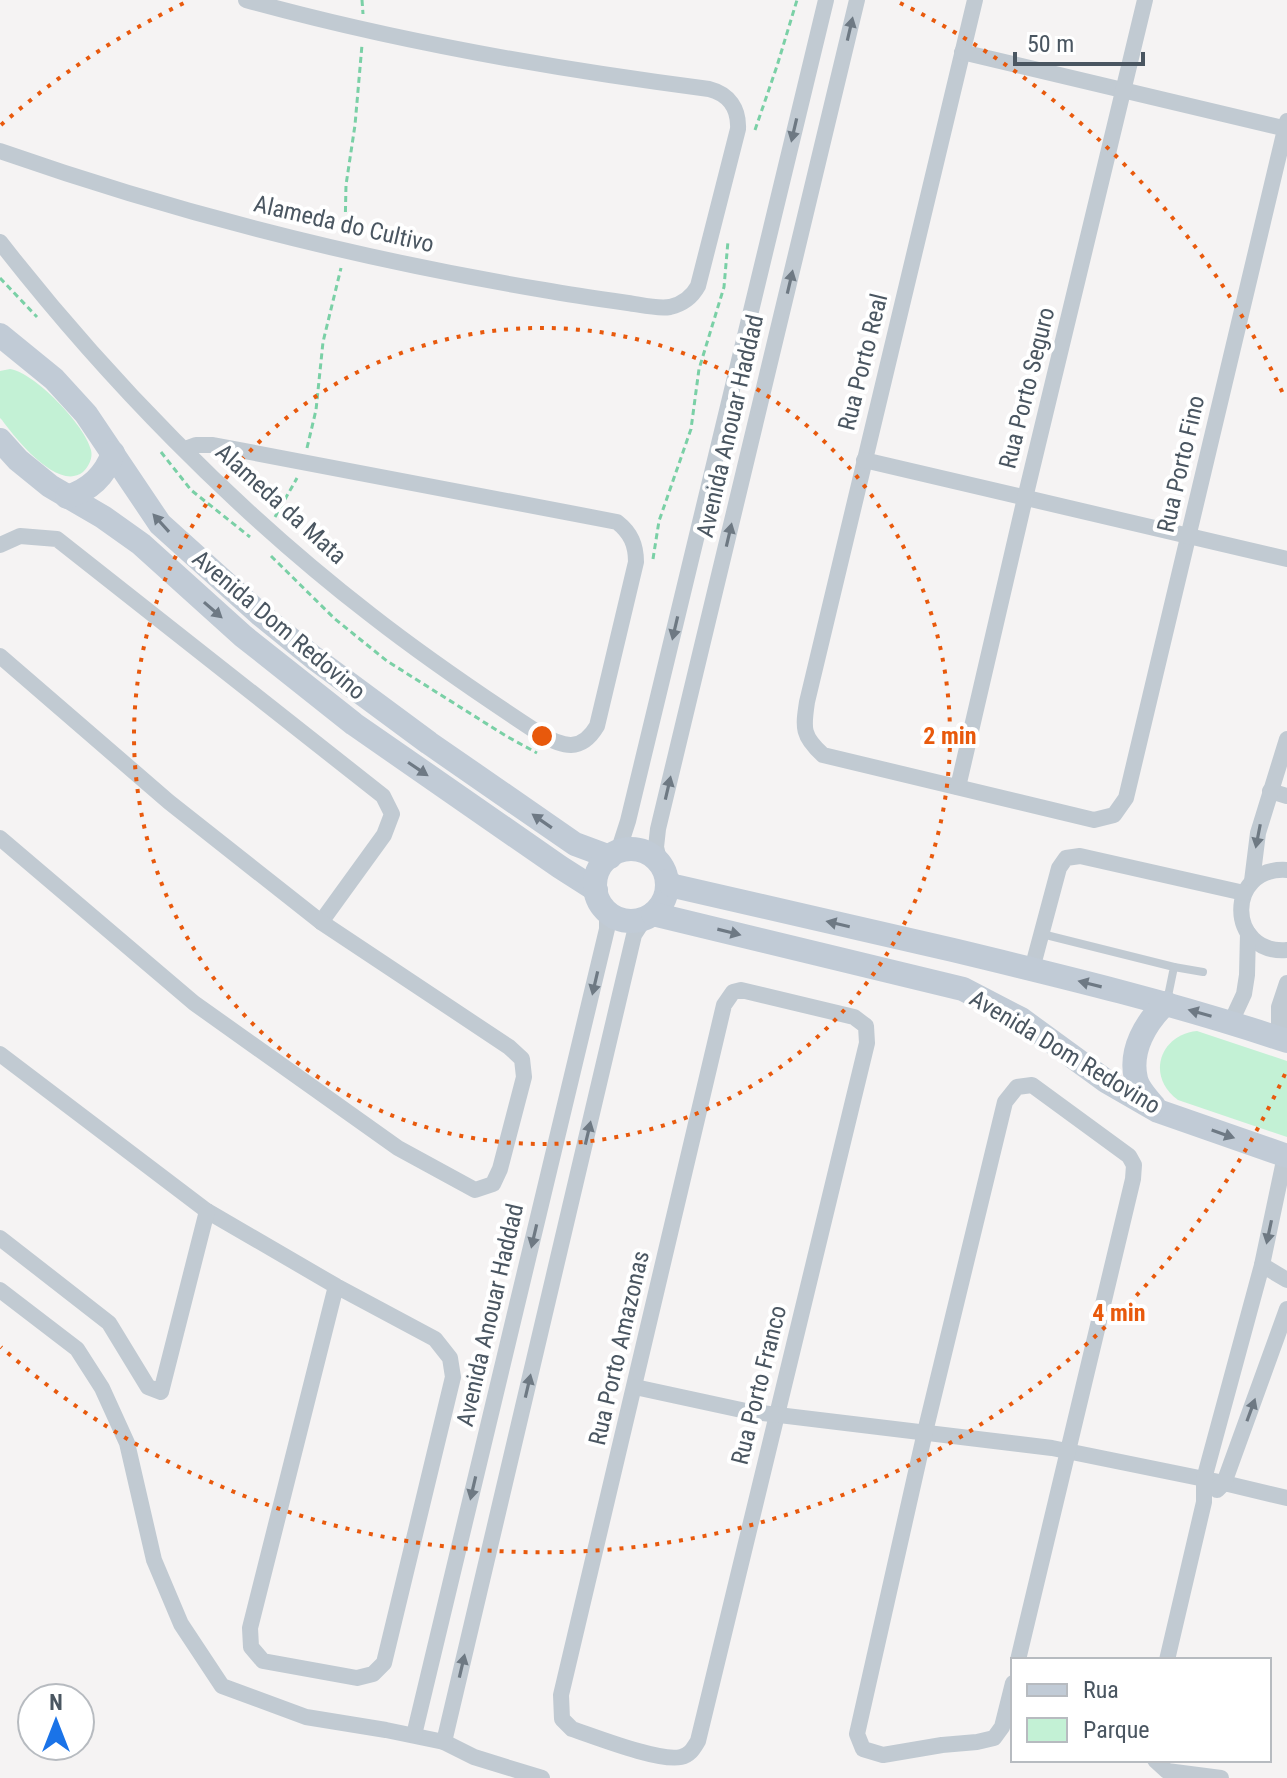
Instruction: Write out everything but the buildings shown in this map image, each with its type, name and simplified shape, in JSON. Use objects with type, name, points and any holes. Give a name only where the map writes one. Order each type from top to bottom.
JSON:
[{"type":"street","points":[[246,0],[364,31]]},
{"type":"street","name":"Avenida Anouar Haddad","points":[[614,855],[632,806],[826,0]]},
{"type":"street","name":"Avenida Anouar Haddad","points":[[664,872],[656,847],[658,829],[857,0]]},
{"type":"street","name":"Rua Porto Real","points":[[958,787],[823,755],[807,736],[804,724],[975,0]]},
{"type":"street","name":"Rua Porto Seguro","points":[[958,787],[1145,0]]},
{"type":"street","name":"Alameda do Cultivo","points":[[0,151],[136,196],[215,218],[345,252],[508,284],[657,307],[684,301],[698,286],[738,129],[734,105],[723,94],[709,89],[563,69],[364,31]]},
{"type":"street","points":[[962,52],[1286,126]]},
{"type":"street","name":"Rua Porto Fino","points":[[958,787],[1094,820],[1114,815],[1126,798],[1286,126]]},
{"type":"street","name":"Alameda da Mata","points":[[0,242],[99,359],[185,449],[269,529],[370,614],[470,688],[540,734],[558,744],[574,744],[588,738],[597,726],[636,562],[630,534],[617,522],[304,462]]},
{"type":"street","name":"Avenida Dom Redovino","points":[[6,346],[45,371],[71,396],[160,524],[210,570],[314,658],[429,743],[575,844],[614,855],[636,850],[653,857],[674,886],[1032,969],[1166,1003],[1287,1040]]},
{"type":"street","name":"Avenida Dom Redovino","points":[[0,440],[33,474],[141,544],[243,636],[354,724],[560,867],[599,898],[618,918],[627,921],[649,916],[963,989],[1021,1019],[1106,1081],[1158,1111],[1286,1156]]},
{"type":"street","points":[[185,449],[196,445],[213,445],[304,462]]},
{"type":"street","points":[[67,497],[92,485],[105,471],[113,453]]},
{"type":"street","points":[[864,460],[1287,559]]},
{"type":"street","points":[[0,545],[20,536],[57,539],[383,796],[392,814],[384,835],[321,922]]},
{"type":"street","points":[[0,656],[169,802],[321,922],[509,1047],[522,1059],[524,1077],[500,1169],[493,1184],[475,1190],[398,1148],[194,1003],[0,838]]},
{"type":"street","points":[[1287,739],[1258,833],[1248,887],[1240,906],[1241,921],[1257,943],[1270,949],[1287,950]]},
{"type":"street","points":[[1270,791],[1287,796]]},
{"type":"street","points":[[599,898],[598,871],[614,855]]},
{"type":"street","points":[[1032,969],[1059,868],[1066,858],[1080,856],[1248,887]]},
{"type":"street","points":[[1248,887],[1264,873],[1287,870]]},
{"type":"street","points":[[444,1742],[634,935],[664,899],[664,872]]},
{"type":"street","name":"Avenida Anouar Haddad","points":[[414,1735],[607,929],[607,919],[599,898]]},
{"type":"street","points":[[1231,1022],[1244,994],[1248,933]]},
{"type":"street","points":[[1287,983],[1279,1007],[1279,1026],[1287,1040]]},
{"type":"street","name":"Rua Porto Franco","points":[[690,1754],[698,1741],[867,1043],[866,1026],[854,1017],[741,990],[733,992]]},
{"type":"street","name":"Rua Porto Amazonas","points":[[690,1754],[680,1758],[659,1757],[572,1729],[562,1719],[561,1695],[724,1005],[733,992]]},
{"type":"street","points":[[1158,1111],[1136,1080],[1136,1060],[1139,1039],[1153,1015],[1166,1003]]},
{"type":"street","points":[[0,1054],[207,1211],[435,1339],[450,1358],[453,1377],[384,1663],[373,1674],[357,1678],[263,1661],[251,1647],[250,1628],[336,1286]]},
{"type":"street","points":[[1011,1691],[1002,1727],[994,1738],[883,1755],[863,1749],[857,1734],[925,1432],[1005,1102],[1017,1087],[1032,1085],[1112,1142],[1129,1156],[1134,1165],[1018,1658]]},
{"type":"street","points":[[1167,1658],[1204,1502],[1204,1479],[1262,1265],[1286,1156]]},
{"type":"street","points":[[0,1238],[109,1323],[148,1387],[161,1392],[207,1211]]},
{"type":"street","points":[[1262,1265],[1287,1280]]},
{"type":"street","points":[[0,1290],[77,1349],[102,1388],[127,1443],[154,1560],[181,1624],[222,1686],[306,1717],[444,1742],[474,1757],[542,1778]]},
{"type":"street","points":[[1204,1502],[1224,1483],[1287,1309]]},
{"type":"street","points":[[635,1387],[746,1411],[1069,1451],[1287,1498]]},
{"type":"street","points":[[1157,1762],[1167,1771],[1221,1778]]},
{"type":"lane","points":[[1042,934],[1203,972]]},
{"type":"lane","points":[[1166,1003],[1174,967]]},
{"type":"path","points":[[155,445],[191,490],[257,543],[269,529],[296,481],[304,462],[316,410],[323,342],[345,252],[346,185],[364,31],[362,0]]},
{"type":"path","points":[[752,137],[797,0]]},
{"type":"path","points":[[653,563],[659,521],[691,429],[699,369],[724,287],[729,229]]},
{"type":"path","points":[[0,278],[42,321]]},
{"type":"path","points":[[270,555],[335,619],[387,661],[539,754]]},
{"type":"green space","points":[[10,369],[45,390],[79,427],[91,453],[90,462],[83,472],[73,476],[62,475],[50,469],[27,450],[0,418],[0,371]]},
{"type":"green space","points":[[1197,1031],[1287,1061],[1287,1137],[1178,1100],[1168,1091],[1162,1080],[1161,1058],[1174,1040]]}]
